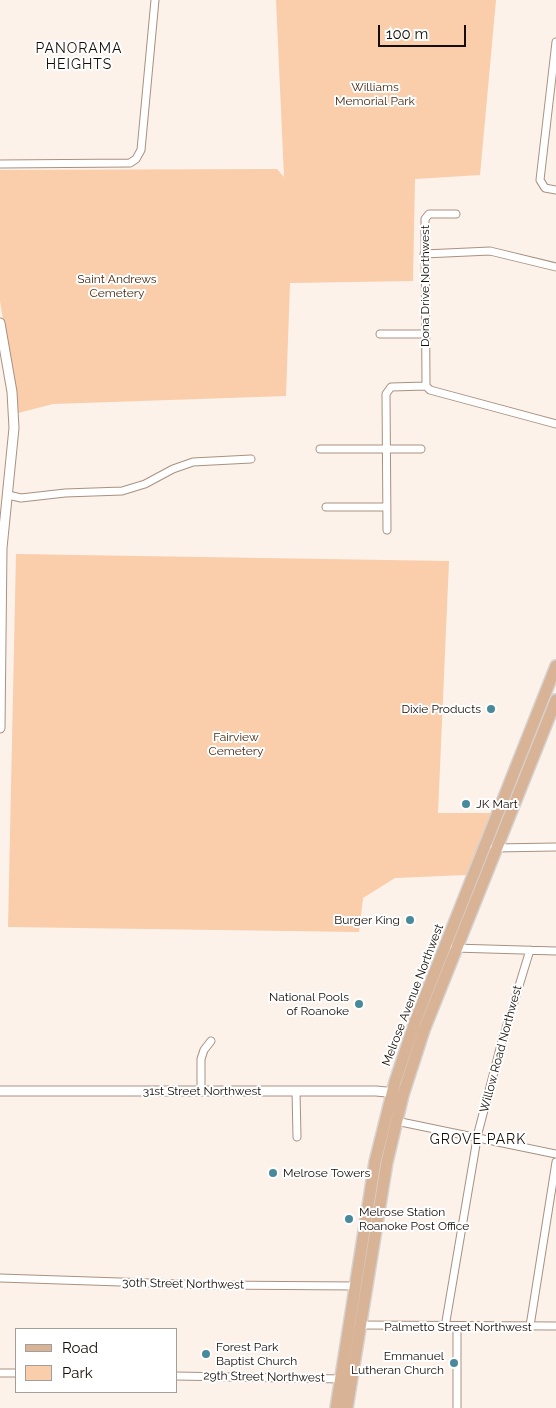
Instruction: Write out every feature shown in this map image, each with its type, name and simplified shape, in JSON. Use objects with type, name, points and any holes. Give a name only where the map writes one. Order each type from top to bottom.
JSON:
[{"type":"main road","name":"Melrose Avenue Northwest","points":[[452,947],[484,849],[556,666]]},
{"type":"main road","name":"Melrose Avenue Northwest","points":[[336,1408],[346,1379],[355,1325],[377,1154],[397,1094],[415,1022],[497,848],[556,700]]},
{"type":"main road","name":"Melrose Avenue Northwest","points":[[361,1287],[396,1121],[397,1094]]},
{"type":"main road","name":"Melrose Avenue Northwest","points":[[346,1379],[347,1408]]},
{"type":"street","points":[[0,164],[134,162],[141,150],[155,0]]},
{"type":"street","points":[[556,42],[552,101],[540,176],[542,185],[556,190]]},
{"type":"street","name":"Dona Drive Northwest","points":[[426,386],[424,254],[426,217],[429,214],[456,214]]},
{"type":"street","points":[[424,254],[490,251],[556,267]]},
{"type":"street","points":[[0,323],[14,414],[13,453],[4,494],[1,576],[0,728]]},
{"type":"street","points":[[380,334],[425,334]]},
{"type":"street","points":[[387,530],[386,392],[391,387],[426,386],[430,390],[556,424]]},
{"type":"street","points":[[320,449],[421,449]]},
{"type":"street","points":[[4,494],[20,498],[65,493],[122,491],[145,484],[173,469],[193,462],[251,459]]},
{"type":"street","points":[[326,507],[387,507]]},
{"type":"street","points":[[484,849],[556,847]]},
{"type":"street","points":[[452,947],[556,951]]},
{"type":"street","name":"Willow Road Northwest","points":[[445,1327],[478,1137],[504,1032],[530,950]]},
{"type":"street","points":[[201,1091],[201,1059],[204,1050],[211,1041]]},
{"type":"street","name":"31st Street Northwest","points":[[0,1091],[296,1091],[397,1094]]},
{"type":"street","points":[[296,1091],[297,1137]]},
{"type":"street","points":[[396,1121],[556,1154]]},
{"type":"street","points":[[530,1326],[556,1162]]},
{"type":"street","name":"30th Street Northwest","points":[[0,1278],[210,1285],[361,1287]]},
{"type":"street","name":"Palmetto Street Northwest","points":[[355,1325],[445,1327],[556,1326]]},
{"type":"street","points":[[457,1327],[457,1408]]},
{"type":"street","points":[[0,1373],[15,1373]]},
{"type":"street","name":"29th Street Northwest","points":[[178,1376],[346,1379]]},
{"type":"green space","points":[[276,0],[496,0],[480,175],[415,179],[413,281],[290,283],[286,396],[53,404],[18,413],[0,301],[0,170],[277,169],[284,177]]},
{"type":"green space","name":"Fairview Cemetery","points":[[16,554],[449,561],[438,813],[493,813],[466,875],[395,878],[363,898],[359,932],[8,927]]},
{"type":"place","name":"Dixie Products","points":[[491,709]]},
{"type":"place","name":"JK Mart","points":[[466,804]]},
{"type":"place","name":"Burger King","points":[[410,920]]},
{"type":"place","name":"National Pools of Roanoke","points":[[359,1004]]},
{"type":"place","name":"Melrose Towers","points":[[273,1173]]},
{"type":"place","name":"Melrose Station Roanoke Post Office","points":[[349,1219]]},
{"type":"place","name":"Forest Park Baptist Church","points":[[206,1354]]},
{"type":"place","name":"Emmanuel Lutheran Church","points":[[454,1363]]},
{"type":"district","name":"PANORAMA HEIGHTS","points":[[79,58]]},
{"type":"district","name":"GROVE PARK","points":[[478,1140]]},
{"type":"park label","name":"Williams Memorial Park","points":[[375,94]]},
{"type":"park label","name":"Saint Andrews Cemetery","points":[[117,286]]}]
